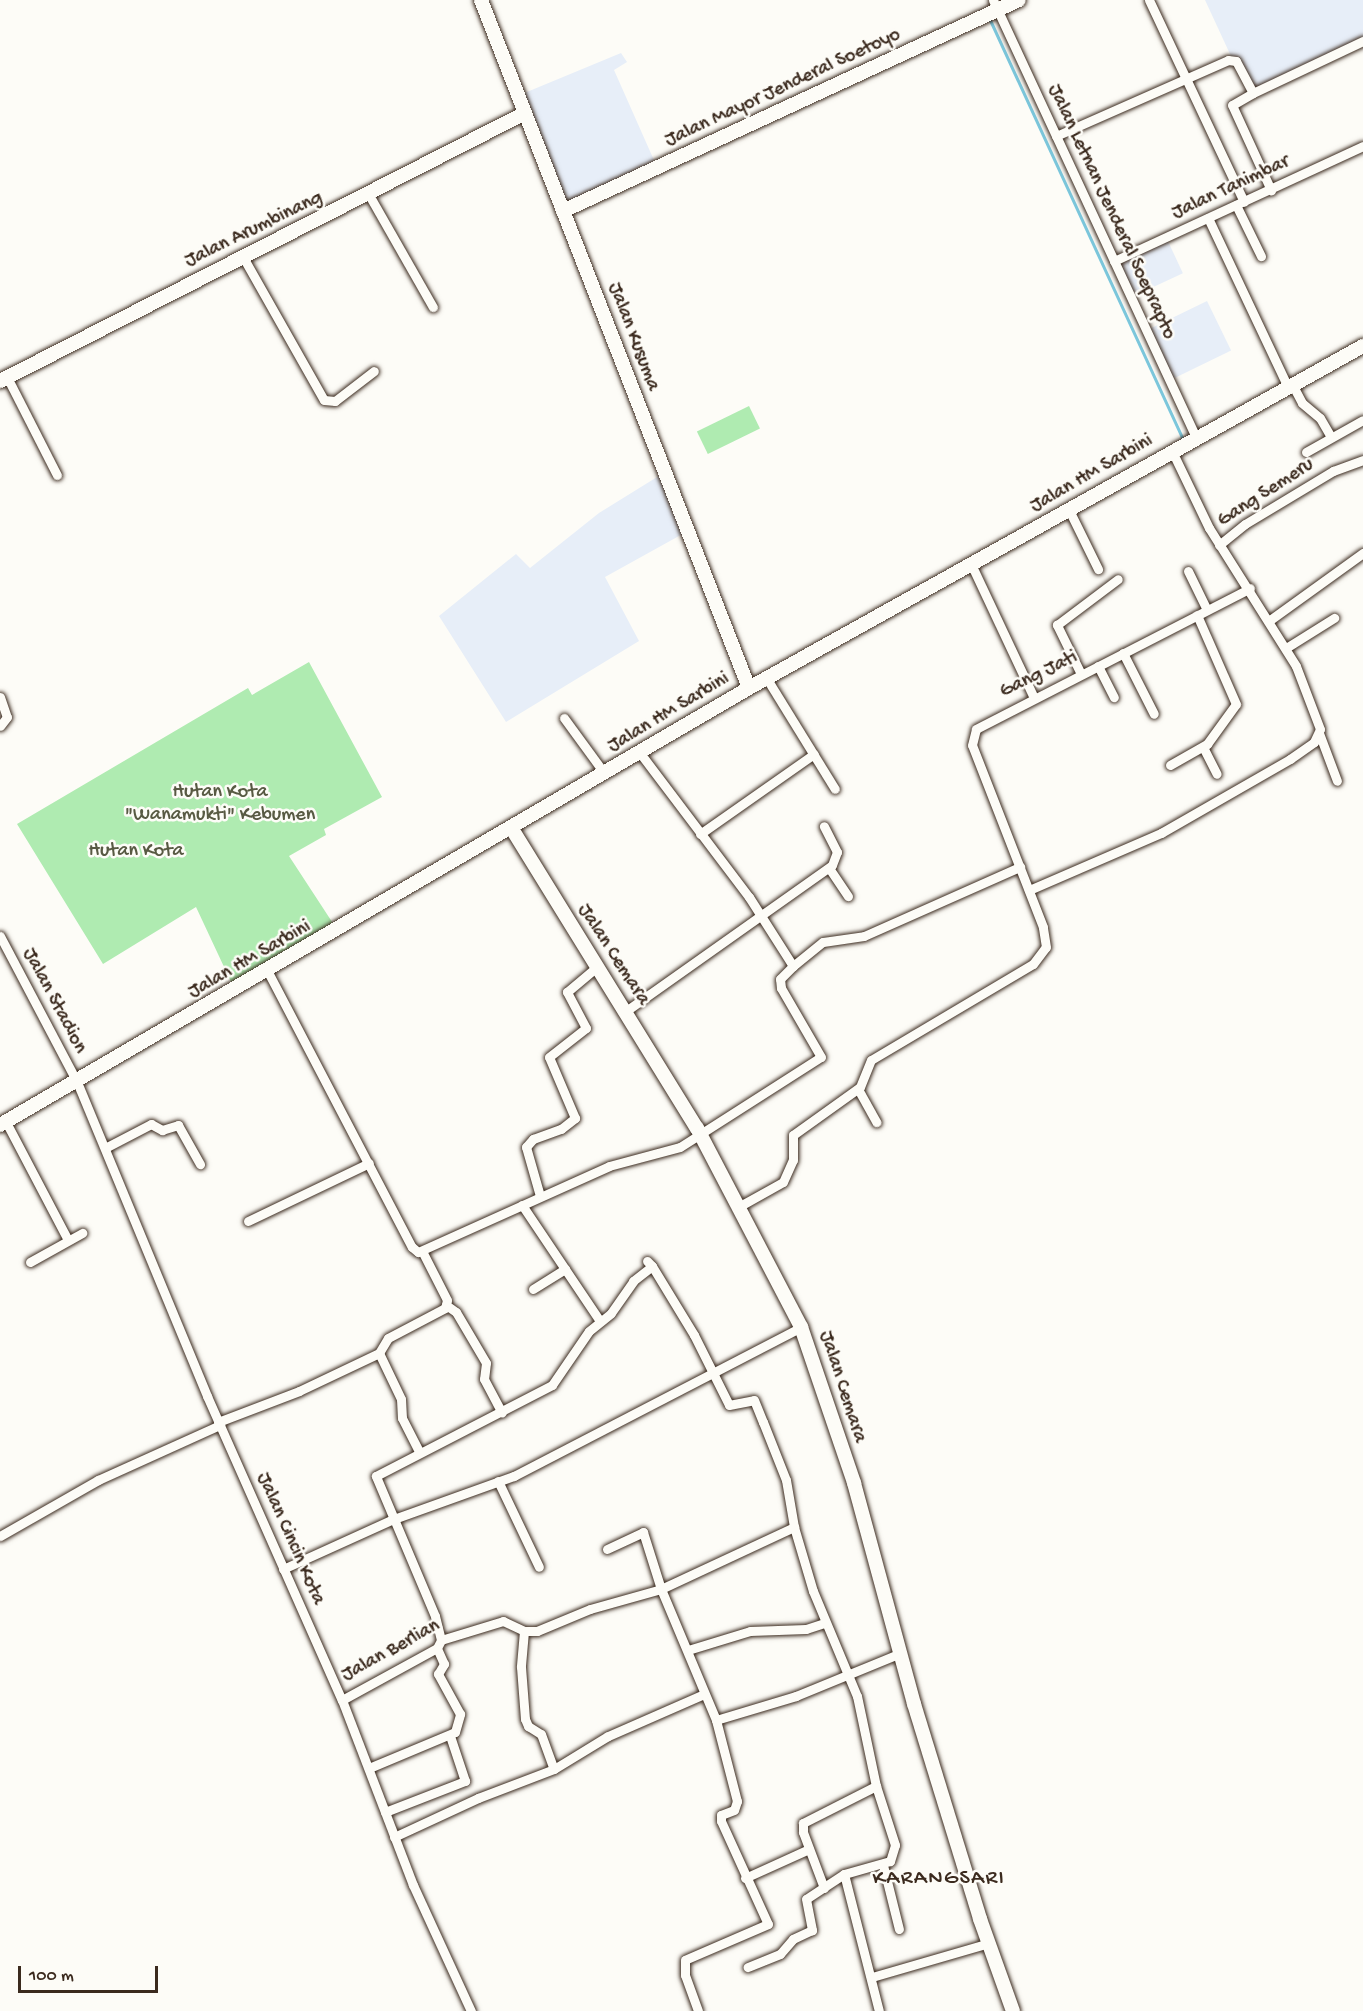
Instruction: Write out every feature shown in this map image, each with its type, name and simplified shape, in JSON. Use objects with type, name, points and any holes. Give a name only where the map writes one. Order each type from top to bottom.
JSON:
[{"type":"main road","name":"Jalan Kusuma","points":[[481,0],[749,688]]},
{"type":"main road","name":"Jalan Mayor Jenderal Soetoyo","points":[[563,211],[996,5],[1018,0]]},
{"type":"main road","name":"Jalan Arumbinang","points":[[4,379],[369,195],[525,113]]},
{"type":"main road","name":"Jalan HM Sarbini","points":[[3,1124],[268,972],[749,688],[1363,346]]},
{"type":"main road","name":"Jalan Cemara","points":[[512,829],[701,1135],[801,1327],[857,1494],[901,1653],[989,1943],[1013,2011]]},
{"type":"street","points":[[1149,0],[1187,80],[1261,256]]},
{"type":"street","name":"Jalan Letnan Jenderal Soeprapto","points":[[996,5],[1114,261],[1184,445]]},
{"type":"street","points":[[1271,190],[1232,105],[1363,41]]},
{"type":"street","points":[[1056,136],[1234,60],[1253,93]]},
{"type":"street","name":"Jalan Tanimbar","points":[[1114,261],[1363,146]]},
{"type":"street","points":[[369,195],[433,306]]},
{"type":"street","points":[[1208,218],[1291,386],[1302,403],[1320,418],[1331,437]]},
{"type":"street","points":[[243,257],[324,400],[335,401],[374,372]]},
{"type":"street","points":[[4,379],[57,475]]},
{"type":"street","points":[[1306,452],[1363,420]]},
{"type":"street","name":"Gang Semeru","points":[[1184,445],[1219,545],[1245,524],[1334,471],[1363,460]]},
{"type":"street","points":[[1069,510],[1098,569]]},
{"type":"street","points":[[1219,545],[1250,588],[1286,648],[1309,697],[1318,732],[1337,781]]},
{"type":"street","points":[[1270,620],[1363,553]]},
{"type":"street","points":[[971,564],[1034,698]]},
{"type":"street","points":[[1188,571],[1207,610]]},
{"type":"street","points":[[1081,674],[1057,625],[1118,579]]},
{"type":"street","name":"Gang Jati","points":[[1020,867],[972,737],[982,724],[1250,588]]},
{"type":"street","points":[[1170,765],[1203,747],[1236,704],[1197,615]]},
{"type":"street","points":[[1286,648],[1334,618]]},
{"type":"street","points":[[1123,653],[1154,714]]},
{"type":"street","points":[[1098,666],[1114,697]]},
{"type":"street","points":[[767,679],[834,789]]},
{"type":"street","points":[[0,697],[7,717],[0,726]]},
{"type":"street","points":[[564,718],[605,774]]},
{"type":"street","points":[[1029,890],[1161,833],[1290,759],[1314,742],[1318,732]]},
{"type":"street","points":[[1203,747],[1217,774]]},
{"type":"street","points":[[640,753],[761,914],[793,966]]},
{"type":"street","points":[[700,834],[814,754]]},
{"type":"street","points":[[626,1011],[829,868],[838,854],[824,826]]},
{"type":"street","points":[[422,1251],[609,1166],[680,1147],[701,1135],[822,1056],[781,988],[780,979],[793,966],[823,942],[864,936],[1020,867],[1047,940],[1046,947],[1033,964],[871,1060],[858,1089],[796,1131],[787,1176],[740,1206]]},
{"type":"street","points":[[829,868],[848,896]]},
{"type":"street","name":"Jalan Stadion","points":[[0,936],[77,1082]]},
{"type":"street","points":[[540,1196],[526,1147],[533,1139],[561,1129],[575,1118],[549,1057],[586,1028],[567,992],[598,966]]},
{"type":"street","points":[[268,972],[412,1247],[422,1251],[446,1305],[456,1312],[486,1363],[484,1379],[502,1413]]},
{"type":"street","name":"Jalan Cincin Kota","points":[[77,1082],[219,1424],[342,1700],[394,1837],[471,2011]]},
{"type":"street","points":[[858,1089],[876,1122]]},
{"type":"street","points":[[3,1124],[68,1240]]},
{"type":"street","points":[[105,1148],[151,1124],[162,1130],[178,1125],[200,1164]]},
{"type":"street","points":[[248,1221],[369,1163]]},
{"type":"street","points":[[522,1205],[600,1321]]},
{"type":"street","points":[[30,1262],[82,1233]]},
{"type":"street","points":[[385,1812],[465,1781],[450,1736],[460,1714],[438,1674],[444,1664],[435,1616],[391,1520],[376,1476],[419,1452],[502,1413],[552,1384],[589,1331],[620,1303],[633,1281],[650,1263],[729,1405],[754,1400],[786,1480],[794,1527],[825,1623],[864,1719],[876,1786],[895,1845],[890,1861],[883,1865],[844,1874],[804,1902],[812,1930],[793,1940],[780,1954],[747,1967]]},
{"type":"street","points":[[533,1289],[565,1269]]},
{"type":"street","points":[[0,1536],[98,1480],[380,1353],[388,1338],[446,1305]]},
{"type":"street","points":[[283,1569],[391,1520],[498,1481],[575,1446],[801,1327]]},
{"type":"street","points":[[380,1353],[401,1399],[402,1418],[419,1452]]},
{"type":"street","points":[[498,1481],[539,1568]]},
{"type":"street","points":[[554,1769],[541,1734],[528,1726],[525,1719],[524,1631],[537,1630],[581,1612],[662,1589],[794,1527]]},
{"type":"street","points":[[606,1549],[643,1532],[662,1589],[716,1720],[737,1801],[734,1810],[721,1815],[721,1821],[745,1878],[768,1924],[685,1960],[686,1976],[698,2011]]},
{"type":"street","name":"Jalan Berlian","points":[[342,1700],[439,1644],[503,1621],[524,1631]]},
{"type":"street","points":[[688,1650],[750,1631],[806,1629],[825,1623]]},
{"type":"street","points":[[716,1720],[848,1676],[901,1653]]},
{"type":"street","points":[[394,1837],[478,1798],[554,1769],[609,1736],[704,1694]]},
{"type":"street","points":[[369,1768],[450,1736]]},
{"type":"street","points":[[824,1888],[802,1829],[805,1820],[876,1786]]},
{"type":"street","points":[[745,1878],[809,1849]]},
{"type":"street","points":[[883,1865],[899,1929]]},
{"type":"street","points":[[844,1874],[879,2011]]},
{"type":"street","points":[[872,1977],[989,1943]]},
{"type":"shaded area","points":[[1205,0],[1363,0],[1363,41],[1248,93]]},
{"type":"shaded area","points":[[621,53],[627,62],[614,70],[657,167],[568,209],[522,94]]},
{"type":"shaded area","points":[[1166,237],[1183,273],[1131,297],[1114,261]]},
{"type":"shaded area","points":[[1207,301],[1231,350],[1170,380],[1146,331]]},
{"type":"shaded area","points":[[670,469],[688,531],[605,577],[639,641],[506,722],[439,616],[516,554],[530,568],[599,513]]},
{"type":"green space","points":[[749,406],[760,428],[708,454],[697,431]]},
{"type":"green space","name":"Hutan Kota \"Wanamukti\" Kebumen","points":[[309,662],[382,797],[324,829],[326,835],[289,856],[338,931],[232,984],[196,907],[103,964],[17,824],[248,688],[252,695]]},
{"type":"waterway","points":[[990,20],[1183,440]]},
{"type":"district","name":"KARANGSARI","points":[[939,1880]]},
{"type":"park label","name":"Hutan Kota","points":[[136,851]]}]
